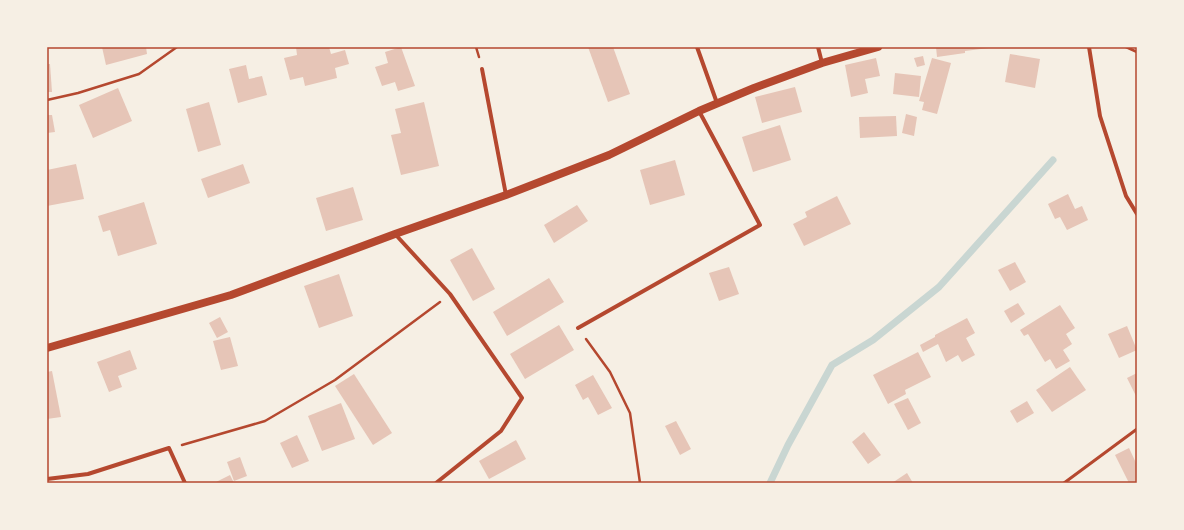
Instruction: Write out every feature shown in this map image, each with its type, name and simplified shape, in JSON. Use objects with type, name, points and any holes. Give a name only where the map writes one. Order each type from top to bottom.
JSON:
[{"type":"main road","points":[[47,348],[231,295],[395,234],[506,195],[609,155],[717,103],[822,63],[878,47]]},
{"type":"street","points":[[697,47],[717,103]]},
{"type":"street","points":[[818,47],[822,63]]},
{"type":"street","points":[[1089,47],[1100,116],[1126,196],[1137,214]]},
{"type":"street","points":[[482,70],[506,195]]},
{"type":"street","points":[[578,328],[760,224],[699,111]]},
{"type":"street","points":[[395,234],[450,294],[522,398],[501,431],[436,483]]},
{"type":"street","points":[[47,479],[88,474],[169,448],[185,483]]},
{"type":"lane","points":[[1064,483],[1137,429]]},
{"type":"path","points":[[47,100],[78,93],[139,74],[177,47]]},
{"type":"path","points":[[1126,47],[1137,52]]},
{"type":"path","points":[[169,448],[265,421],[335,380],[450,294]]},
{"type":"path","points":[[578,328],[610,372],[630,413],[640,483]]},
{"type":"building","points":[[102,47],[146,47],[147,54],[106,65]]},
{"type":"building","points":[[296,47],[329,47],[331,54],[345,50],[349,64],[335,68],[337,78],[305,86],[303,77],[290,80],[284,58],[297,55]]},
{"type":"building","points":[[401,47],[415,86],[398,91],[395,82],[382,86],[375,67],[388,63],[385,52]]},
{"type":"building","points":[[588,47],[613,47],[630,94],[608,102]]},
{"type":"building","points":[[936,47],[988,47],[989,48],[937,57]]},
{"type":"building","points":[[1010,54],[1040,59],[1035,88],[1005,82]]},
{"type":"building","points":[[923,56],[925,65],[917,67],[914,58]]},
{"type":"building","points":[[876,58],[880,76],[865,79],[868,93],[851,97],[845,65]]},
{"type":"building","points":[[932,58],[951,63],[937,114],[922,110],[924,102],[919,101]]},
{"type":"building","points":[[47,64],[50,64],[52,92],[47,92]]},
{"type":"building","points":[[246,65],[249,79],[262,76],[267,95],[238,103],[229,69]]},
{"type":"building","points":[[895,73],[921,76],[919,97],[893,94]]},
{"type":"building","points":[[795,87],[802,112],[762,123],[755,97]]},
{"type":"building","points":[[118,88],[132,121],[93,138],[79,105]]},
{"type":"building","points":[[209,102],[221,145],[198,152],[186,109]]},
{"type":"building","points":[[424,102],[439,166],[401,175],[391,135],[401,133],[395,109]]},
{"type":"building","points":[[906,114],[917,117],[914,136],[902,133]]},
{"type":"building","points":[[47,115],[52,115],[55,132],[47,133]]},
{"type":"building","points":[[896,116],[897,136],[860,138],[859,117]]},
{"type":"building","points":[[780,125],[791,160],[753,172],[742,137]]},
{"type":"building","points":[[675,160],[685,195],[650,205],[640,170]]},
{"type":"building","points":[[76,164],[84,199],[47,206],[47,170]]},
{"type":"building","points":[[243,164],[250,183],[208,198],[201,179]]},
{"type":"building","points":[[353,187],[363,220],[326,231],[316,198]]},
{"type":"building","points":[[1068,194],[1075,209],[1082,206],[1088,220],[1067,230],[1060,217],[1055,219],[1048,204]]},
{"type":"building","points":[[837,196],[851,224],[804,246],[793,224],[807,217],[805,212]]},
{"type":"building","points":[[144,202],[157,244],[118,256],[110,230],[103,232],[98,216]]},
{"type":"building","points":[[577,205],[588,221],[554,243],[544,225]]},
{"type":"building","points":[[472,248],[495,289],[473,301],[450,260]]},
{"type":"building","points":[[1015,262],[1026,282],[1010,291],[998,270]]},
{"type":"building","points":[[729,267],[739,294],[719,301],[709,273]]},
{"type":"building","points":[[339,274],[353,316],[319,328],[304,286]]},
{"type":"building","points":[[549,278],[564,302],[507,336],[493,312]]},
{"type":"building","points":[[1018,303],[1025,314],[1011,323],[1004,311]]},
{"type":"building","points":[[1060,305],[1075,328],[1066,334],[1072,344],[1063,350],[1070,361],[1056,369],[1050,359],[1045,362],[1028,334],[1024,336],[1020,330]]},
{"type":"building","points":[[220,317],[228,332],[217,338],[209,323]]},
{"type":"building","points":[[967,318],[975,333],[966,338],[975,355],[962,362],[958,355],[946,362],[938,344],[923,352],[920,345]]},
{"type":"building","points":[[559,325],[574,350],[525,379],[510,354]]},
{"type":"building","points":[[1127,326],[1137,350],[1119,358],[1108,334]]},
{"type":"building","points":[[230,337],[238,366],[221,370],[213,341]]},
{"type":"building","points":[[130,350],[137,369],[118,376],[122,387],[109,392],[97,362]]},
{"type":"building","points":[[918,352],[931,377],[905,390],[906,394],[888,404],[873,375]]},
{"type":"building","points":[[1070,367],[1086,390],[1052,412],[1036,390]]},
{"type":"building","points":[[52,371],[61,417],[47,419],[47,372]]},
{"type":"building","points":[[1137,373],[1137,398],[1127,378]]},
{"type":"building","points":[[354,374],[392,433],[373,445],[335,386]]},
{"type":"building","points":[[593,375],[612,408],[598,415],[588,397],[583,400],[575,385]]},
{"type":"building","points":[[908,398],[921,423],[908,430],[894,404]]},
{"type":"building","points":[[1027,401],[1034,413],[1017,423],[1010,411]]},
{"type":"building","points":[[341,403],[355,439],[322,451],[308,416]]},
{"type":"building","points":[[676,421],[691,449],[680,455],[665,426]]},
{"type":"building","points":[[864,432],[881,455],[868,464],[852,442]]},
{"type":"building","points":[[297,435],[309,461],[292,468],[280,443]]},
{"type":"building","points":[[516,440],[526,459],[489,479],[479,461]]},
{"type":"building","points":[[1129,448],[1137,465],[1137,483],[1129,483],[1115,455]]},
{"type":"building","points":[[240,457],[247,476],[234,481],[227,462]]},
{"type":"building","points":[[907,473],[913,483],[892,483]]},
{"type":"building","points":[[230,475],[234,483],[214,483]]},
{"type":"waterway","points":[[770,483],[788,445],[832,365],[873,340],[939,287],[1053,160]]}]
